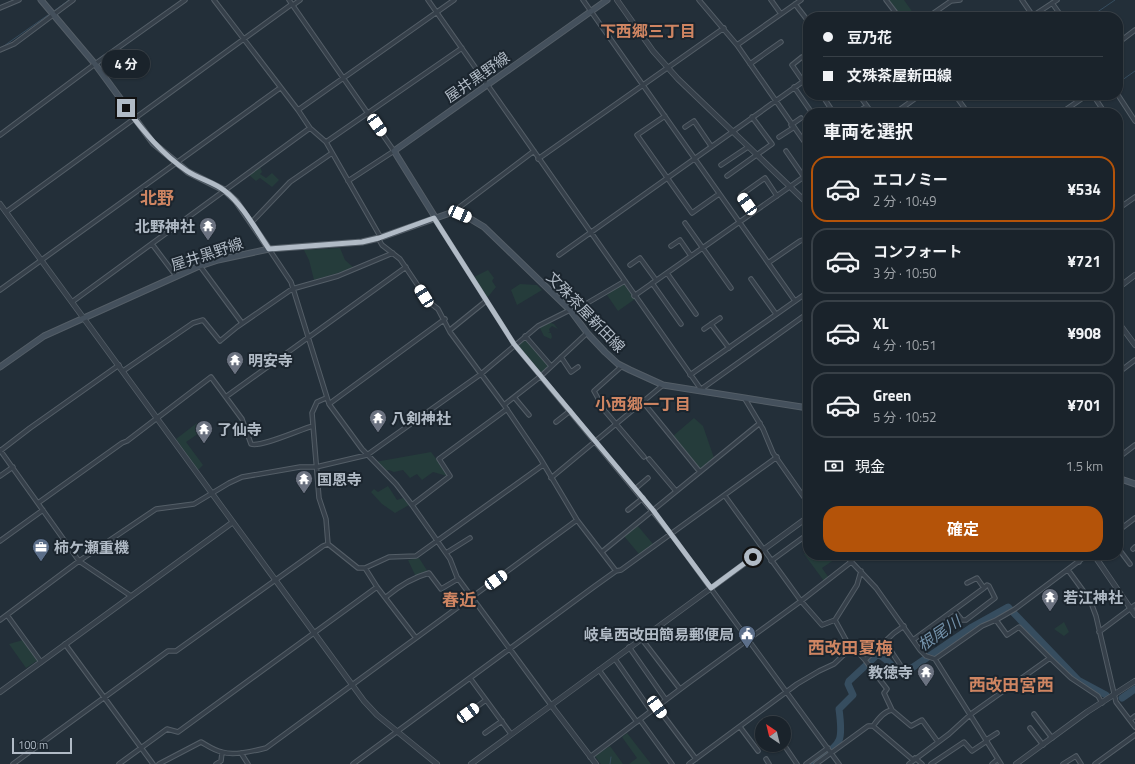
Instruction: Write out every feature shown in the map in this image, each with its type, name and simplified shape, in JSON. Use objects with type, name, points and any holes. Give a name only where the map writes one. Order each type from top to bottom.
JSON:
[{"type":"main road","points":[[41,0],[95,64],[153,142],[188,172],[224,190],[236,201],[269,249]]},
{"type":"main road","name":"屋井黒野線","points":[[394,150],[607,0]]},
{"type":"main road","points":[[394,150],[435,217],[453,212]]},
{"type":"main road","name":"文殊茶屋新田線","points":[[453,212],[469,218],[484,227],[571,311],[587,333],[622,366],[663,385],[700,389],[745,399],[803,407]]},
{"type":"main road","name":"屋井黒野線","points":[[0,367],[44,336],[83,317],[200,266],[218,260],[269,249],[357,243],[380,238],[435,217]]},
{"type":"main road","points":[[1123,480],[1135,484]]},
{"type":"street","points":[[0,8],[19,0]]},
{"type":"street","points":[[0,50],[14,44],[73,0]]},
{"type":"street","points":[[0,135],[95,64],[185,0]]},
{"type":"street","points":[[214,0],[310,128],[326,142],[380,238],[382,245],[393,253],[406,267],[429,302],[438,309],[445,319],[450,332],[476,370],[482,374],[504,405],[577,520],[603,551],[616,571]]},
{"type":"street","points":[[290,2],[293,5],[300,0]]},
{"type":"street","points":[[428,0],[700,389],[803,317]]},
{"type":"street","points":[[298,110],[454,0]]},
{"type":"street","points":[[582,0],[795,301]]},
{"type":"street","points":[[617,0],[639,32],[668,68],[732,132],[803,199]]},
{"type":"street","points":[[699,0],[724,28],[803,140]]},
{"type":"street","points":[[771,0],[781,14]]},
{"type":"street","points":[[737,46],[801,0]]},
{"type":"street","points":[[886,0],[895,12]]},
{"type":"street","points":[[935,12],[951,1],[960,0]]},
{"type":"street","points":[[1022,0],[1030,12]]},
{"type":"street","points":[[1039,12],[1057,0]]},
{"type":"street","points":[[6,212],[243,39],[290,2]]},
{"type":"street","points":[[290,2],[394,150],[348,181]]},
{"type":"street","points":[[795,4],[803,14]]},
{"type":"street","points":[[1052,4],[1058,12]]},
{"type":"street","points":[[538,159],[724,28]]},
{"type":"street","points":[[1123,39],[1135,30]]},
{"type":"street","points":[[750,64],[781,42]]},
{"type":"street","points":[[326,142],[462,48]]},
{"type":"street","points":[[559,255],[803,81],[792,65],[802,57]]},
{"type":"street","points":[[794,87],[803,100]]},
{"type":"street","points":[[0,290],[280,88]]},
{"type":"street","points":[[862,100],[866,106],[863,108]]},
{"type":"street","points":[[902,108],[913,100]]},
{"type":"street","points":[[1068,108],[1080,100]]},
{"type":"street","points":[[1122,100],[1133,115],[1135,121]]},
{"type":"street","points":[[664,116],[637,135],[666,178],[692,213],[719,194]]},
{"type":"street","points":[[727,176],[772,144],[752,117]]},
{"type":"street","points":[[779,137],[801,118]]},
{"type":"street","points":[[685,127],[694,121],[711,146]]},
{"type":"street","points":[[72,302],[310,128]]},
{"type":"street","points":[[721,165],[748,147]]},
{"type":"street","points":[[453,212],[534,151]]},
{"type":"street","points":[[786,151],[803,172]]},
{"type":"street","points":[[251,223],[290,182],[332,153]]},
{"type":"street","points":[[753,213],[741,195],[765,178],[777,196]]},
{"type":"street","points":[[634,296],[803,178]]},
{"type":"street","points":[[1123,205],[1135,197]]},
{"type":"street","points":[[0,204],[352,686],[371,710],[434,763]]},
{"type":"street","points":[[435,217],[514,344],[672,534],[839,764]]},
{"type":"street","points":[[685,223],[731,288]]},
{"type":"street","points":[[768,263],[803,239]]},
{"type":"street","points":[[671,246],[680,240],[691,256]]},
{"type":"street","points":[[152,244],[176,276]]},
{"type":"street","points":[[269,249],[291,282],[329,404],[367,455],[396,484],[412,505],[446,553],[458,579],[596,764]]},
{"type":"street","points":[[123,371],[193,323],[203,320],[220,341],[242,323],[292,288],[338,276],[393,253]]},
{"type":"street","points":[[630,265],[640,258],[656,280]]},
{"type":"street","points":[[200,266],[242,323]]},
{"type":"street","points":[[227,396],[406,267]]},
{"type":"street","points":[[667,273],[696,314]]},
{"type":"street","points":[[1123,284],[1135,275]]},
{"type":"street","points":[[751,279],[776,314]]},
{"type":"street","points":[[0,620],[79,561],[156,509],[194,504],[242,477],[300,467],[316,467],[367,455],[482,374],[514,344],[538,326],[571,311],[625,281]]},
{"type":"street","points":[[652,283],[681,324]]},
{"type":"street","points":[[690,375],[803,295]]},
{"type":"street","points":[[450,330],[486,301]]},
{"type":"street","points":[[704,329],[720,318]]},
{"type":"street","points":[[329,404],[445,319]]},
{"type":"street","points":[[711,324],[729,348]]},
{"type":"street","points":[[1123,329],[1135,345]]},
{"type":"street","points":[[504,405],[541,376],[587,333]]},
{"type":"street","points":[[525,336],[551,366]]},
{"type":"street","points":[[561,357],[571,372],[578,367]]},
{"type":"street","points":[[1123,368],[1135,360]]},
{"type":"street","points":[[119,365],[0,451],[13,467],[79,561],[131,596]]},
{"type":"street","points":[[622,366],[594,391],[605,411],[644,457]]},
{"type":"street","points":[[38,503],[158,419],[211,377],[227,396],[242,418],[251,444],[256,446],[313,426]]},
{"type":"street","points":[[551,478],[663,385]]},
{"type":"street","points":[[514,397],[529,415]]},
{"type":"street","points":[[326,398],[319,401],[314,406],[312,413],[319,498],[326,520],[328,544],[354,566],[365,568],[389,557],[416,556],[543,465]]},
{"type":"street","points":[[745,399],[760,423],[777,458],[803,496]]},
{"type":"street","points":[[643,402],[700,472]]},
{"type":"street","points":[[412,505],[450,476],[439,459],[507,410]]},
{"type":"street","points":[[556,422],[570,410]]},
{"type":"street","points":[[603,551],[760,423]]},
{"type":"street","points":[[1123,454],[1135,445]]},
{"type":"street","points":[[353,764],[616,571],[621,570],[777,458]]},
{"type":"street","points":[[648,459],[676,491]]},
{"type":"street","points":[[0,476],[13,467]]},
{"type":"street","points":[[635,489],[648,478]]},
{"type":"street","points":[[725,496],[801,601],[822,625],[835,620],[857,584],[861,571]]},
{"type":"street","points":[[628,510],[642,498]]},
{"type":"street","points":[[0,541],[43,510]]},
{"type":"street","points":[[1123,527],[1135,518]]},
{"type":"street","points":[[159,764],[201,742],[222,753],[240,753],[266,748],[577,520]]},
{"type":"street","points":[[471,764],[803,521]]},
{"type":"street","points":[[0,692],[233,522]]},
{"type":"street","points":[[446,553],[470,538]]},
{"type":"street","points":[[771,560],[803,538]]},
{"type":"street","points":[[13,764],[168,651],[176,651],[323,546],[328,544]]},
{"type":"street","points":[[1123,555],[1130,564]]},
{"type":"street","points":[[935,658],[982,626],[1015,609],[1081,560]]},
{"type":"street","points":[[1097,560],[1135,616]]},
{"type":"street","points":[[590,757],[680,689],[749,640],[851,562],[876,588],[926,656],[935,658],[1001,764]]},
{"type":"street","points":[[365,568],[377,587],[416,638]]},
{"type":"street","points":[[1068,570],[1090,600],[1096,616],[1116,702],[1135,728]]},
{"type":"street","points":[[386,597],[402,584],[428,573],[440,589],[458,579]]},
{"type":"street","points":[[967,583],[976,578],[984,588]]},
{"type":"street","points":[[913,640],[984,588],[989,586],[995,598],[966,620],[962,620],[954,610]]},
{"type":"street","points":[[119,764],[167,730],[178,732],[377,587]]},
{"type":"street","points":[[1099,632],[1135,605]]},
{"type":"street","points":[[7,615],[41,662]]},
{"type":"street","points":[[835,620],[851,649],[855,650],[865,660],[887,689],[884,693],[892,710],[911,726],[922,720],[938,742]]},
{"type":"street","points":[[996,620],[1007,634],[1019,627],[1071,678],[1098,696],[1102,702]]},
{"type":"street","points":[[865,660],[904,626]]},
{"type":"street","points":[[641,638],[680,689]]},
{"type":"street","points":[[884,642],[901,666]]},
{"type":"street","points":[[65,644],[153,764]]},
{"type":"street","points":[[629,647],[666,700]]},
{"type":"street","points":[[689,764],[787,693],[819,671],[834,664],[851,649]]},
{"type":"street","points":[[909,764],[938,742],[970,714],[1050,658]]},
{"type":"street","points":[[615,659],[651,711]]},
{"type":"street","points":[[599,670],[672,764]]},
{"type":"street","points":[[470,678],[511,734]]},
{"type":"street","points":[[1016,764],[1102,702],[1135,681]]},
{"type":"street","points":[[468,713],[486,700]]},
{"type":"street","points":[[657,707],[696,759]]},
{"type":"street","points":[[873,726],[879,718],[889,710],[892,710]]},
{"type":"street","points":[[1034,714],[1052,738]]},
{"type":"street","points":[[1130,720],[1135,716]]},
{"type":"street","points":[[485,733],[502,721]]},
{"type":"street","points":[[816,764],[868,726],[873,726],[922,764]]},
{"type":"street","points":[[740,727],[755,747]]},
{"type":"street","points":[[1030,728],[1043,744]]},
{"type":"street","points":[[930,764],[964,742],[972,751],[997,733]]},
{"type":"street","points":[[1095,764],[1135,736]]},
{"type":"street","points":[[806,764],[828,748]]},
{"type":"street","points":[[789,752],[797,764]]},
{"type":"street","points":[[216,764],[221,760],[222,753]]},
{"type":"street","points":[[240,753],[248,764]]},
{"type":"street","points":[[1063,764],[1076,756],[1081,764]]},
{"type":"street","points":[[766,759],[770,764]]},
{"type":"street","points":[[992,764],[998,759]]},
{"type":"green space","points":[[889,0],[904,0],[912,12],[897,12]]},
{"type":"green space","points":[[260,167],[262,172],[260,174],[266,178],[272,173],[279,180],[272,187],[260,178],[256,181],[249,175]]},
{"type":"green space","points":[[340,248],[345,260],[354,268],[314,280],[309,260],[304,250]]},
{"type":"green space","points":[[488,270],[494,278],[492,281],[496,287],[487,298],[474,277]]},
{"type":"green space","points":[[623,283],[635,299],[618,311],[607,295]]},
{"type":"green space","points":[[520,284],[537,285],[542,290],[517,305],[511,290]]},
{"type":"green space","points":[[548,322],[554,324],[558,329],[552,326],[549,329],[550,332],[548,333],[551,333],[551,339],[544,336],[539,326]]},
{"type":"green space","points":[[525,339],[549,367],[541,373],[517,345]]},
{"type":"green space","points":[[694,418],[703,426],[714,458],[700,469],[673,436]]},
{"type":"green space","points":[[197,423],[202,431],[186,442],[203,465],[198,470],[176,439]]},
{"type":"green space","points":[[431,452],[447,473],[447,476],[433,472],[422,480],[417,474],[410,478],[403,470],[394,472],[389,470],[385,471],[375,462]]},
{"type":"green space","points":[[388,486],[397,500],[403,498],[409,505],[395,513],[382,504],[371,492],[374,489],[378,492]]},
{"type":"green space","points":[[637,525],[653,544],[639,554],[624,536]]},
{"type":"green space","points":[[419,558],[428,572],[416,577],[408,560]]},
{"type":"green space","points":[[808,560],[834,560],[822,568],[829,578],[824,581]]},
{"type":"green space","points":[[1064,622],[1069,632],[1064,636],[1054,629]]},
{"type":"green space","points":[[23,640],[38,660],[26,668],[9,644]]},
{"type":"green space","points":[[627,733],[651,764],[629,764],[637,758],[622,737]]},
{"type":"green space","points":[[610,746],[623,764],[601,764],[595,756]]},
{"type":"waterway","points":[[54,11],[69,0]]},
{"type":"waterway","points":[[1097,12],[1115,0]]},
{"type":"waterway","points":[[1,48],[48,15]]},
{"type":"waterway","points":[[1123,79],[1135,71]]},
{"type":"waterway","name":"根尾川","points":[[812,764],[829,752],[838,742],[841,730],[839,709],[853,695],[848,684],[849,681],[877,655],[885,658],[897,670],[906,672],[972,627],[1008,607],[1078,680],[1106,695]]},
{"type":"waterway","name":"根尾川","points":[[1122,698],[1135,689]]},
{"type":"waterway","points":[[610,764],[611,757]]},
{"type":"place","name":"北野神社","points":[[208,241]]},
{"type":"place","name":"明安寺","points":[[235,375]]},
{"type":"place","name":"八剣神社","points":[[378,433]]},
{"type":"place","name":"了仙寺","points":[[204,444]]},
{"type":"place","name":"国恩寺","points":[[304,494]]},
{"type":"place","name":"柿ケ瀬重機","points":[[41,562]]},
{"type":"place","name":"若江神社","points":[[1050,612]]},
{"type":"place","name":"岐阜西改田簡易郵便局","points":[[747,649]]},
{"type":"place","name":"教徳寺","points":[[926,687]]},
{"type":"district","name":"下西郷三丁目","points":[[648,31]]},
{"type":"district","name":"北野","points":[[157,198]]},
{"type":"district","name":"小西郷一丁目","points":[[643,404]]},
{"type":"district","name":"春近","points":[[459,600]]},
{"type":"district","name":"西改田夏梅","points":[[850,648]]},
{"type":"district","name":"西改田宮西","points":[[1011,685]]},
{"type":"route","points":[[126,108],[153,142],[168,156],[188,172],[224,190],[236,201],[269,249],[362,242],[379,238],[434,218],[514,344],[653,510],[711,588],[753,557]]}]
